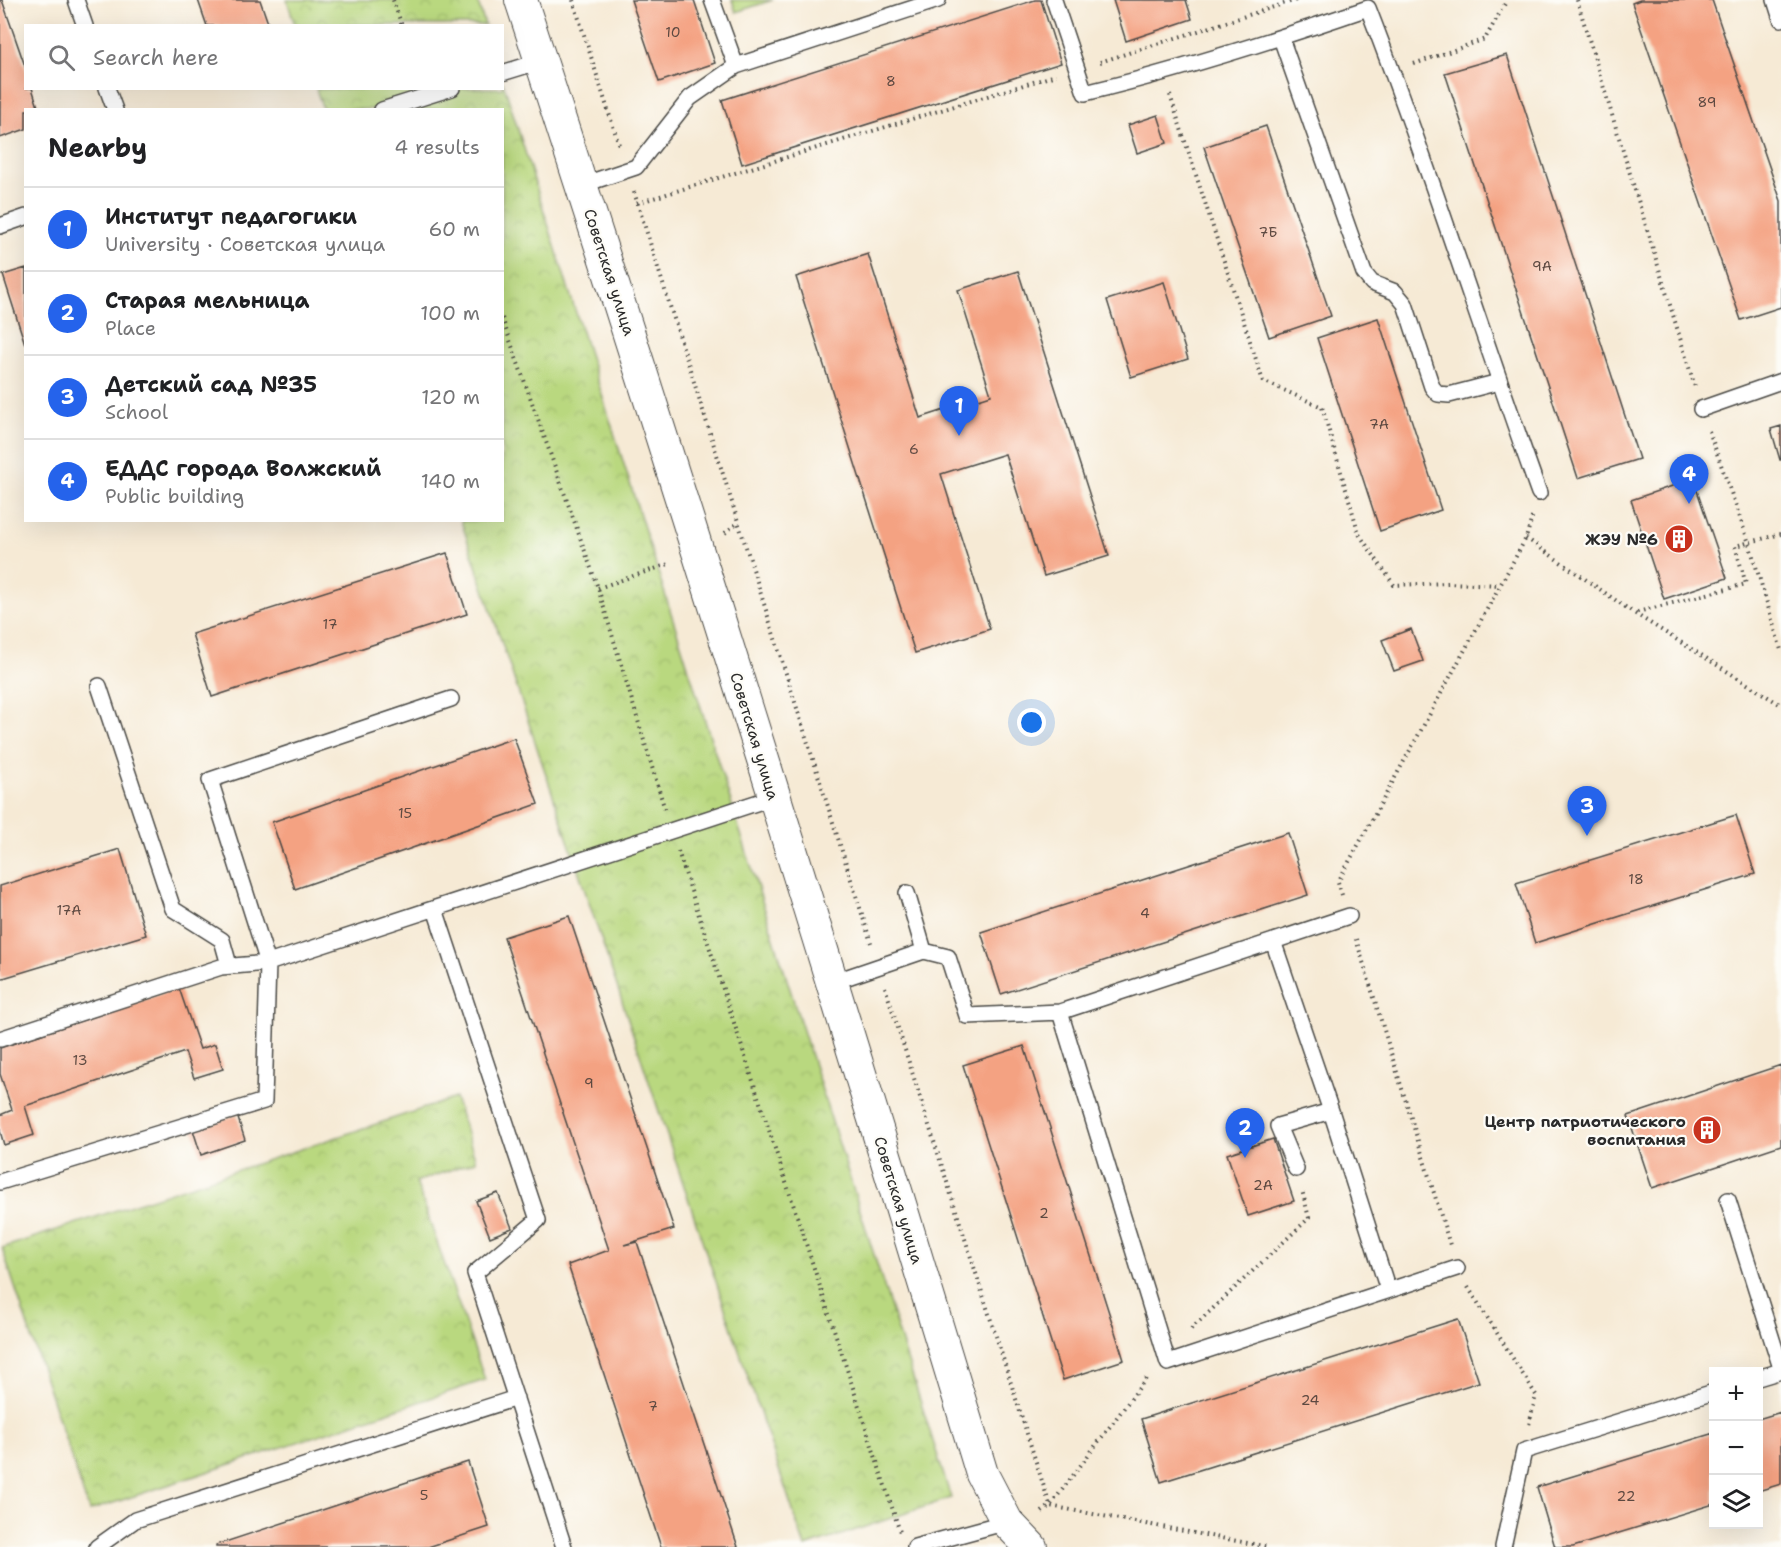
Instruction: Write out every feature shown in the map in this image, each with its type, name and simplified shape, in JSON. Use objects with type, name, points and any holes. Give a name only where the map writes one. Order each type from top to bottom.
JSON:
[{"type":"street","name":"Советская улица","points":[[521,0],[700,553],[982,1474],[1007,1522],[1030,1547]]},
{"type":"lane","points":[[76,0],[84,24]]},
{"type":"lane","points":[[712,0],[736,66]]},
{"type":"lane","points":[[582,185],[636,166],[690,98],[736,66],[938,0]]},
{"type":"lane","points":[[1054,0],[1085,93],[1163,74],[1281,38],[1368,8],[1393,71],[1539,493]]},
{"type":"lane","points":[[1775,0],[1781,19]]},
{"type":"lane","points":[[1281,38],[1364,273],[1372,283],[1395,292],[1405,304],[1432,387],[1438,394],[1449,395],[1499,382]]},
{"type":"lane","points":[[504,72],[541,61]]},
{"type":"lane","points":[[108,90],[114,108]]},
{"type":"lane","points":[[388,108],[446,90]]},
{"type":"lane","points":[[0,226],[24,218]]},
{"type":"lane","points":[[1701,409],[1781,381]]},
{"type":"lane","points":[[99,686],[172,909],[222,940],[229,965]]},
{"type":"lane","points":[[0,1182],[264,1101],[268,963],[210,780],[451,699]]},
{"type":"lane","points":[[0,1040],[229,965],[268,963],[774,797]]},
{"type":"lane","points":[[907,893],[924,951]]},
{"type":"lane","points":[[435,909],[538,1220],[475,1273],[564,1547]]},
{"type":"lane","points":[[833,982],[924,951],[948,957],[967,1016],[1060,1012],[1349,916]]},
{"type":"lane","points":[[1273,941],[1331,1111],[1388,1290]]},
{"type":"lane","points":[[1060,1012],[1168,1363],[1457,1268]]},
{"type":"lane","points":[[1296,1169],[1278,1126],[1331,1111]]},
{"type":"lane","points":[[1728,1200],[1781,1370],[1763,1376]]},
{"type":"lane","points":[[1503,1547],[1524,1451],[1709,1393]]},
{"type":"lane","points":[[97,1547],[135,1520],[516,1398]]},
{"type":"lane","points":[[915,1547],[1007,1522]]},
{"type":"path","points":[[393,0],[401,24]]},
{"type":"path","points":[[573,0],[637,203],[1296,0]]},
{"type":"path","points":[[1393,71],[1485,39],[1507,0]]},
{"type":"path","points":[[1577,0],[1701,409],[1749,543],[1781,650]]},
{"type":"path","points":[[1163,74],[1263,381],[1322,407],[1359,534],[1394,585],[1449,583],[1500,585]]},
{"type":"path","points":[[504,324],[598,588],[671,829],[901,1536]]},
{"type":"path","points":[[1524,1451],[1536,1395],[1457,1268],[1338,882],[1526,538],[1539,493]]},
{"type":"path","points":[[1634,612],[1746,584],[1736,546],[1781,534]]},
{"type":"path","points":[[1526,538],[1634,612],[1781,705]]},
{"type":"green space","points":[[287,0],[477,0],[485,24],[295,24]]},
{"type":"green space","points":[[732,0],[773,0],[736,12]]},
{"type":"green space","points":[[504,85],[951,1498],[805,1547],[461,522],[504,522],[504,108],[323,108],[316,90],[504,90]]},
{"type":"green space","points":[[455,1098],[476,1161],[416,1182],[485,1380],[89,1511],[2,1248]]},
{"type":"building","points":[[0,0],[2,0],[24,63],[24,90],[33,90],[38,108],[24,108],[24,130],[0,138]]},
{"type":"building","points":[[198,0],[260,0],[268,24],[206,24]]},
{"type":"building","points":[[631,0],[694,0],[715,63],[659,82]]},
{"type":"building","points":[[1041,0],[1061,63],[742,164],[722,100]]},
{"type":"building","points":[[1113,0],[1186,0],[1192,19],[1126,41]]},
{"type":"building","points":[[1640,0],[1712,0],[1781,201],[1781,307],[1741,320],[1632,3]]},
{"type":"building","points":[[1507,55],[1639,459],[1578,478],[1445,73]]},
{"type":"building","points":[[1158,115],[1167,143],[1137,153],[1128,125]]},
{"type":"building","points":[[1266,126],[1331,316],[1269,337],[1204,147]]},
{"type":"building","points":[[868,254],[920,418],[991,395],[958,290],[1018,271],[1109,556],[1044,576],[1005,454],[941,474],[990,629],[915,653],[796,277]]},
{"type":"building","points":[[24,269],[24,341],[3,275]]},
{"type":"building","points":[[1164,282],[1188,359],[1131,377],[1107,300]]},
{"type":"building","points":[[1378,318],[1441,510],[1380,531],[1317,338]]},
{"type":"building","points":[[1781,426],[1781,460],[1780,460],[1771,429]]},
{"type":"building","name":"ЖЭУ №6","points":[[1693,479],[1727,578],[1664,599],[1631,500]]},
{"type":"building","points":[[447,553],[467,614],[212,697],[192,634]]},
{"type":"building","points":[[1411,629],[1423,661],[1394,671],[1382,640]]},
{"type":"building","points":[[514,738],[538,804],[295,889],[272,822]]},
{"type":"building","points":[[1736,815],[1755,874],[1535,943],[1516,883]]},
{"type":"building","points":[[1288,833],[1308,895],[1001,994],[981,932]]},
{"type":"building","points":[[120,849],[146,935],[0,979],[0,886]]},
{"type":"building","points":[[569,916],[674,1229],[624,1245],[637,1242],[738,1547],[661,1547],[568,1265],[609,1250],[504,937]]},
{"type":"building","points":[[179,988],[200,1049],[215,1044],[223,1069],[194,1078],[185,1052],[25,1106],[34,1135],[4,1145],[0,1131],[0,1115],[12,1110],[0,1074],[0,1048]]},
{"type":"building","points":[[1024,1046],[1124,1360],[1063,1380],[963,1065]]},
{"type":"building","name":"Центр патриотического воспитания","points":[[1781,1065],[1781,1145],[1652,1188],[1628,1116]]},
{"type":"building","points":[[237,1115],[245,1140],[201,1155],[193,1130]]},
{"type":"building","points":[[1273,1139],[1294,1201],[1248,1216],[1227,1154]]},
{"type":"building","points":[[498,1193],[512,1228],[490,1237],[476,1201]]},
{"type":"building","points":[[1458,1319],[1479,1382],[1161,1482],[1141,1419]]},
{"type":"building","points":[[1781,1412],[1781,1484],[1763,1489],[1763,1421],[1763,1417]]},
{"type":"building","points":[[1709,1435],[1709,1506],[1573,1547],[1555,1547],[1537,1487]]},
{"type":"building","points":[[468,1462],[489,1527],[428,1547],[216,1547],[216,1545]]},
{"type":"place","name":"Институт педагогики","points":[[959,436]]},
{"type":"place","name":"ЕДДС города Волжский","points":[[1689,504]]},
{"type":"place","name":"ЖЭУ №6","points":[[1679,539]]},
{"type":"place","name":"Детский сад №35","points":[[1587,836]]},
{"type":"place","name":"Центр патриотического воспитания","points":[[1707,1130]]},
{"type":"place","name":"Старая мельница","points":[[1245,1158]]}]
